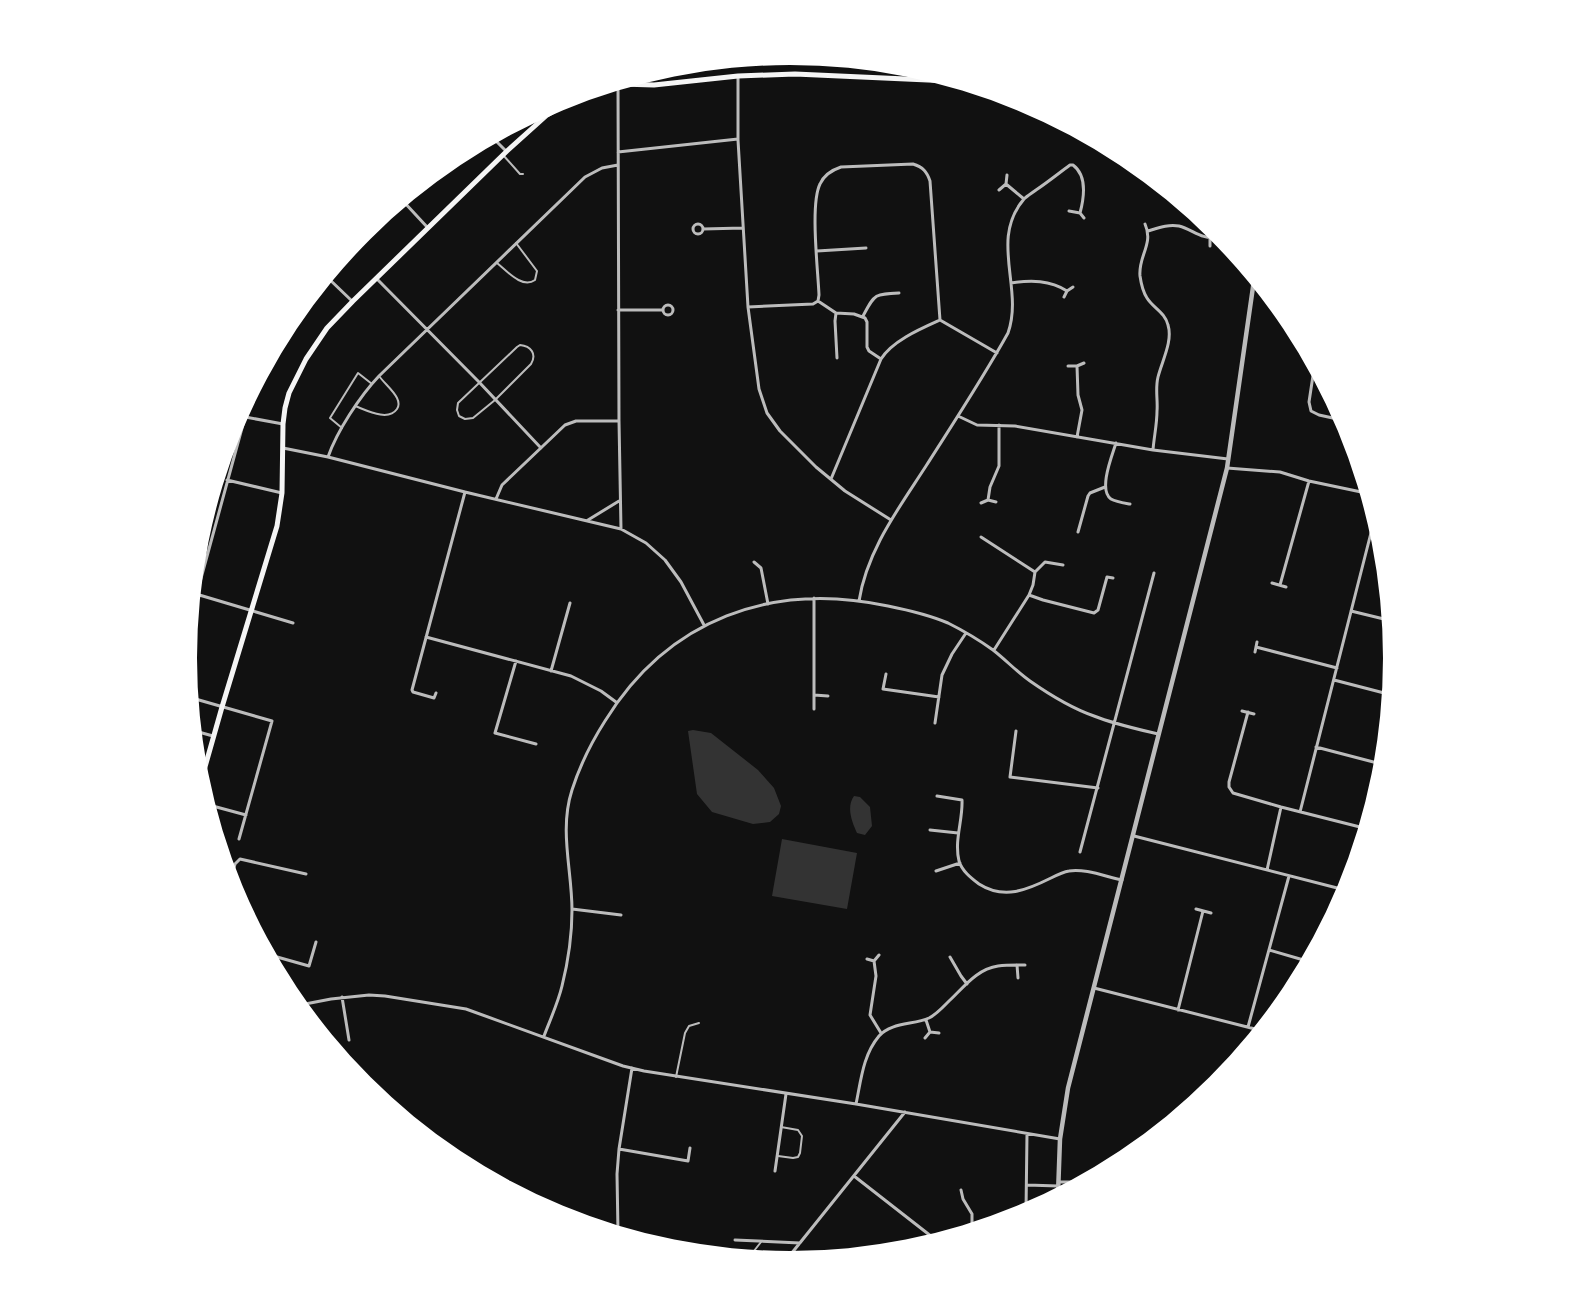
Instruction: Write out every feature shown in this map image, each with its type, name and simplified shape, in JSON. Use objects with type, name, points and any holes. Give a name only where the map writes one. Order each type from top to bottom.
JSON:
[{"type":"main road","points":[[639,85],[654,85],[738,76],[813,74],[903,76]]},
{"type":"main road","points":[[206,764],[275,533],[282,493],[283,424],[288,393],[302,366],[327,328],[376,278],[542,120]]},
{"type":"street","points":[[738,76],[738,139],[748,307],[759,389],[765,408],[772,422],[780,431],[830,479],[845,491],[891,520]]},
{"type":"street","points":[[619,90],[618,310],[619,501],[621,529]]},
{"type":"street","points":[[618,152],[738,139]]},
{"type":"street","points":[[496,142],[505,153]]},
{"type":"street","points":[[818,301],[815,200],[819,185],[828,174],[841,167],[907,163],[919,166],[927,174],[930,181],[940,320]]},
{"type":"street","points":[[328,457],[331,447],[355,406],[379,376],[585,177],[602,168],[618,165]]},
{"type":"street","points":[[858,600],[870,560],[891,520],[997,353],[1010,326],[1012,301],[1007,256],[1008,234],[1024,199],[1070,165],[1073,165],[1077,168],[1084,189],[1080,213]]},
{"type":"street","points":[[999,190],[1006,184],[1007,175]]},
{"type":"street","points":[[1006,184],[1024,199]]},
{"type":"street","points":[[407,205],[428,228]]},
{"type":"street","points":[[1070,211],[1080,213],[1084,218]]},
{"type":"street","points":[[1145,224],[1148,231],[1148,244],[1141,263],[1140,278],[1147,299],[1167,320],[1169,335],[1157,380],[1157,412],[1152,450]]},
{"type":"street","points":[[1148,231],[1163,226],[1177,226],[1207,237]]},
{"type":"street","points":[[703,229],[744,228]]},
{"type":"street","points":[[1210,240],[1210,246]]},
{"type":"street","points":[[817,251],[866,248]]},
{"type":"street","points":[[376,278],[479,382],[540,448]]},
{"type":"street","points":[[332,282],[353,302]]},
{"type":"street","points":[[1011,283],[1042,282],[1057,285],[1067,291]]},
{"type":"street","points":[[1064,297],[1067,291],[1073,287]]},
{"type":"street","points":[[1058,1184],[1060,1139],[1068,1088],[1227,468],[1253,288]]},
{"type":"street","points":[[863,316],[876,296],[899,293]]},
{"type":"street","points":[[748,307],[813,304],[818,301]]},
{"type":"street","points":[[818,301],[836,313],[863,316],[867,322],[867,347],[869,352],[881,359]]},
{"type":"street","points":[[618,310],[663,310]]},
{"type":"street","points":[[836,313],[836,358]]},
{"type":"street","points":[[940,320],[997,353]]},
{"type":"street","points":[[830,479],[885,352],[895,343],[940,320]]},
{"type":"street","points":[[1068,366],[1077,366],[1084,363]]},
{"type":"street","points":[[1077,366],[1078,395],[1082,410],[1077,437]]},
{"type":"street","points":[[1313,378],[1309,402],[1311,411],[1332,418]]},
{"type":"street","points":[[958,416],[977,425],[1015,426],[1152,450],[1228,459]]},
{"type":"street","points":[[248,418],[283,424]]},
{"type":"street","points":[[496,499],[502,484],[570,422],[619,421]]},
{"type":"street","points":[[988,500],[990,487],[999,466],[1000,426]]},
{"type":"street","points":[[205,560],[238,441]]},
{"type":"street","points":[[1116,443],[1105,487],[1106,495],[1116,501],[1130,504]]},
{"type":"street","points":[[283,448],[328,457],[621,529],[646,542],[665,560],[681,582],[704,626]]},
{"type":"street","points":[[1227,468],[1280,472],[1308,481],[1359,492]]},
{"type":"street","points":[[227,480],[282,493]]},
{"type":"street","points":[[1280,585],[1308,481]]},
{"type":"street","points":[[1078,532],[1088,496],[1090,493],[1105,487]]},
{"type":"street","points":[[436,693],[434,698],[413,692],[412,690],[465,492]]},
{"type":"street","points":[[981,503],[988,500],[996,502]]},
{"type":"street","points":[[587,520],[619,501]]},
{"type":"street","points":[[1300,812],[1370,535]]},
{"type":"street","points":[[981,537],[1034,572]]},
{"type":"street","points":[[754,562],[761,568],[768,604]]},
{"type":"street","points":[[994,650],[1029,594],[1033,585],[1034,572],[1045,562],[1063,565]]},
{"type":"street","points":[[1080,852],[1154,573]]},
{"type":"street","points":[[1029,594],[1043,600],[1094,613],[1098,610],[1107,577],[1113,578]]},
{"type":"street","points":[[1272,583],[1286,587]]},
{"type":"street","points":[[200,595],[293,623]]},
{"type":"street","points":[[544,1036],[562,987],[571,933],[572,909],[566,837],[571,793],[590,746],[616,702],[640,674],[674,644],[726,615],[768,604],[814,598],[858,600],[914,612],[966,632],[994,650],[1028,679],[1056,698],[1086,713],[1115,723],[1159,734]]},
{"type":"street","points":[[814,598],[814,709]]},
{"type":"street","points":[[551,671],[570,603]]},
{"type":"street","points":[[1351,611],[1382,619]]},
{"type":"street","points":[[935,723],[942,674],[966,632]]},
{"type":"street","points":[[426,637],[571,676],[601,691],[616,702]]},
{"type":"street","points":[[1254,652],[1257,642]]},
{"type":"street","points":[[1256,647],[1337,668]]},
{"type":"street","points":[[516,661],[495,733],[536,744]]},
{"type":"street","points":[[886,674],[883,689],[938,697]]},
{"type":"street","points":[[1334,680],[1382,692]]},
{"type":"street","points":[[814,695],[828,696]]},
{"type":"street","points":[[198,700],[272,721],[239,839]]},
{"type":"street","points":[[1242,711],[1254,714]]},
{"type":"street","points":[[1248,712],[1229,786],[1233,793],[1358,827]]},
{"type":"street","points":[[1016,731],[1010,777],[1098,788]]},
{"type":"street","points":[[202,733],[214,736]]},
{"type":"street","points":[[1316,748],[1374,762]]},
{"type":"street","points":[[937,796],[962,800],[958,833],[960,863],[967,874],[990,890],[1014,893],[1024,891],[1069,871],[1084,871],[1122,880]]},
{"type":"street","points":[[216,807],[246,815]]},
{"type":"street","points":[[1267,870],[1281,807]]},
{"type":"street","points":[[930,830],[958,833]]},
{"type":"street","points":[[1134,836],[1337,888]]},
{"type":"street","points":[[235,866],[237,861],[244,860],[306,874]]},
{"type":"street","points":[[936,871],[960,863]]},
{"type":"street","points":[[300,872],[301,867]]},
{"type":"street","points":[[1248,1028],[1289,876]]},
{"type":"street","points":[[572,909],[621,916]]},
{"type":"street","points":[[1196,909],[1211,913]]},
{"type":"street","points":[[1178,1010],[1203,911]]},
{"type":"street","points":[[278,957],[309,966],[316,942]]},
{"type":"street","points":[[1269,950],[1301,958]]},
{"type":"street","points":[[874,960],[879,955]]},
{"type":"street","points":[[950,957],[967,984]]},
{"type":"street","points":[[867,959],[874,960]]},
{"type":"street","points":[[874,960],[876,976],[870,1014],[882,1033]]},
{"type":"street","points":[[1017,965],[1018,978]]},
{"type":"street","points":[[856,1104],[866,1059],[872,1046],[882,1033],[895,1027],[926,1020],[938,1012],[974,976],[990,968],[1025,965]]},
{"type":"street","points":[[951,971],[957,970]]},
{"type":"street","points":[[1094,988],[1252,1029]]},
{"type":"street","points":[[309,1003],[342,997],[370,995],[466,1009],[632,1068],[676,1077],[906,1112],[1060,1139]]},
{"type":"street","points":[[342,997],[349,1040]]},
{"type":"street","points":[[926,1020],[930,1032]]},
{"type":"street","points":[[930,1032],[939,1033]]},
{"type":"street","points":[[925,1038],[930,1032]]},
{"type":"street","points":[[618,1225],[617,1174],[619,1149],[632,1068]]},
{"type":"street","points":[[775,1171],[786,1094]]},
{"type":"street","points":[[794,1251],[906,1112]]},
{"type":"street","points":[[1026,1202],[1027,1134]]},
{"type":"street","points":[[619,1149],[688,1161],[690,1148]]},
{"type":"street","points":[[854,1176],[929,1234]]},
{"type":"street","points":[[1026,1185],[1064,1183]]},
{"type":"street","points":[[960,1190],[963,1200],[972,1214],[972,1223]]},
{"type":"street","points":[[735,1240],[800,1243]]},
{"type":"lane","points":[[505,153],[520,174],[523,174]]},
{"type":"lane","points":[[497,262],[524,283],[530,284],[535,280],[537,274],[535,268],[516,243]]},
{"type":"lane","points":[[516,346],[526,346],[532,350],[534,357],[530,364],[495,400],[473,418],[465,419],[459,416],[458,404],[479,382],[516,346]]},
{"type":"lane","points":[[342,428],[330,418],[358,373],[372,384]]},
{"type":"lane","points":[[355,406],[383,415],[391,414],[396,410],[398,399],[379,376]]},
{"type":"lane","points":[[676,1077],[684,1032],[689,1026],[699,1023]]},
{"type":"lane","points":[[777,1156],[793,1158],[798,1157],[800,1153],[802,1136],[800,1131],[781,1127]]},
{"type":"lane","points":[[755,1250],[762,1242]]},
{"type":"shaded area","points":[[688,731],[711,733],[758,770],[774,788],[781,806],[779,814],[770,822],[753,824],[712,812],[697,794]]},
{"type":"shaded area","points":[[854,796],[860,797],[870,807],[872,826],[865,835],[857,833],[852,819],[850,805]]},
{"type":"shaded area","points":[[782,839],[857,853],[847,909],[772,896]]}]
